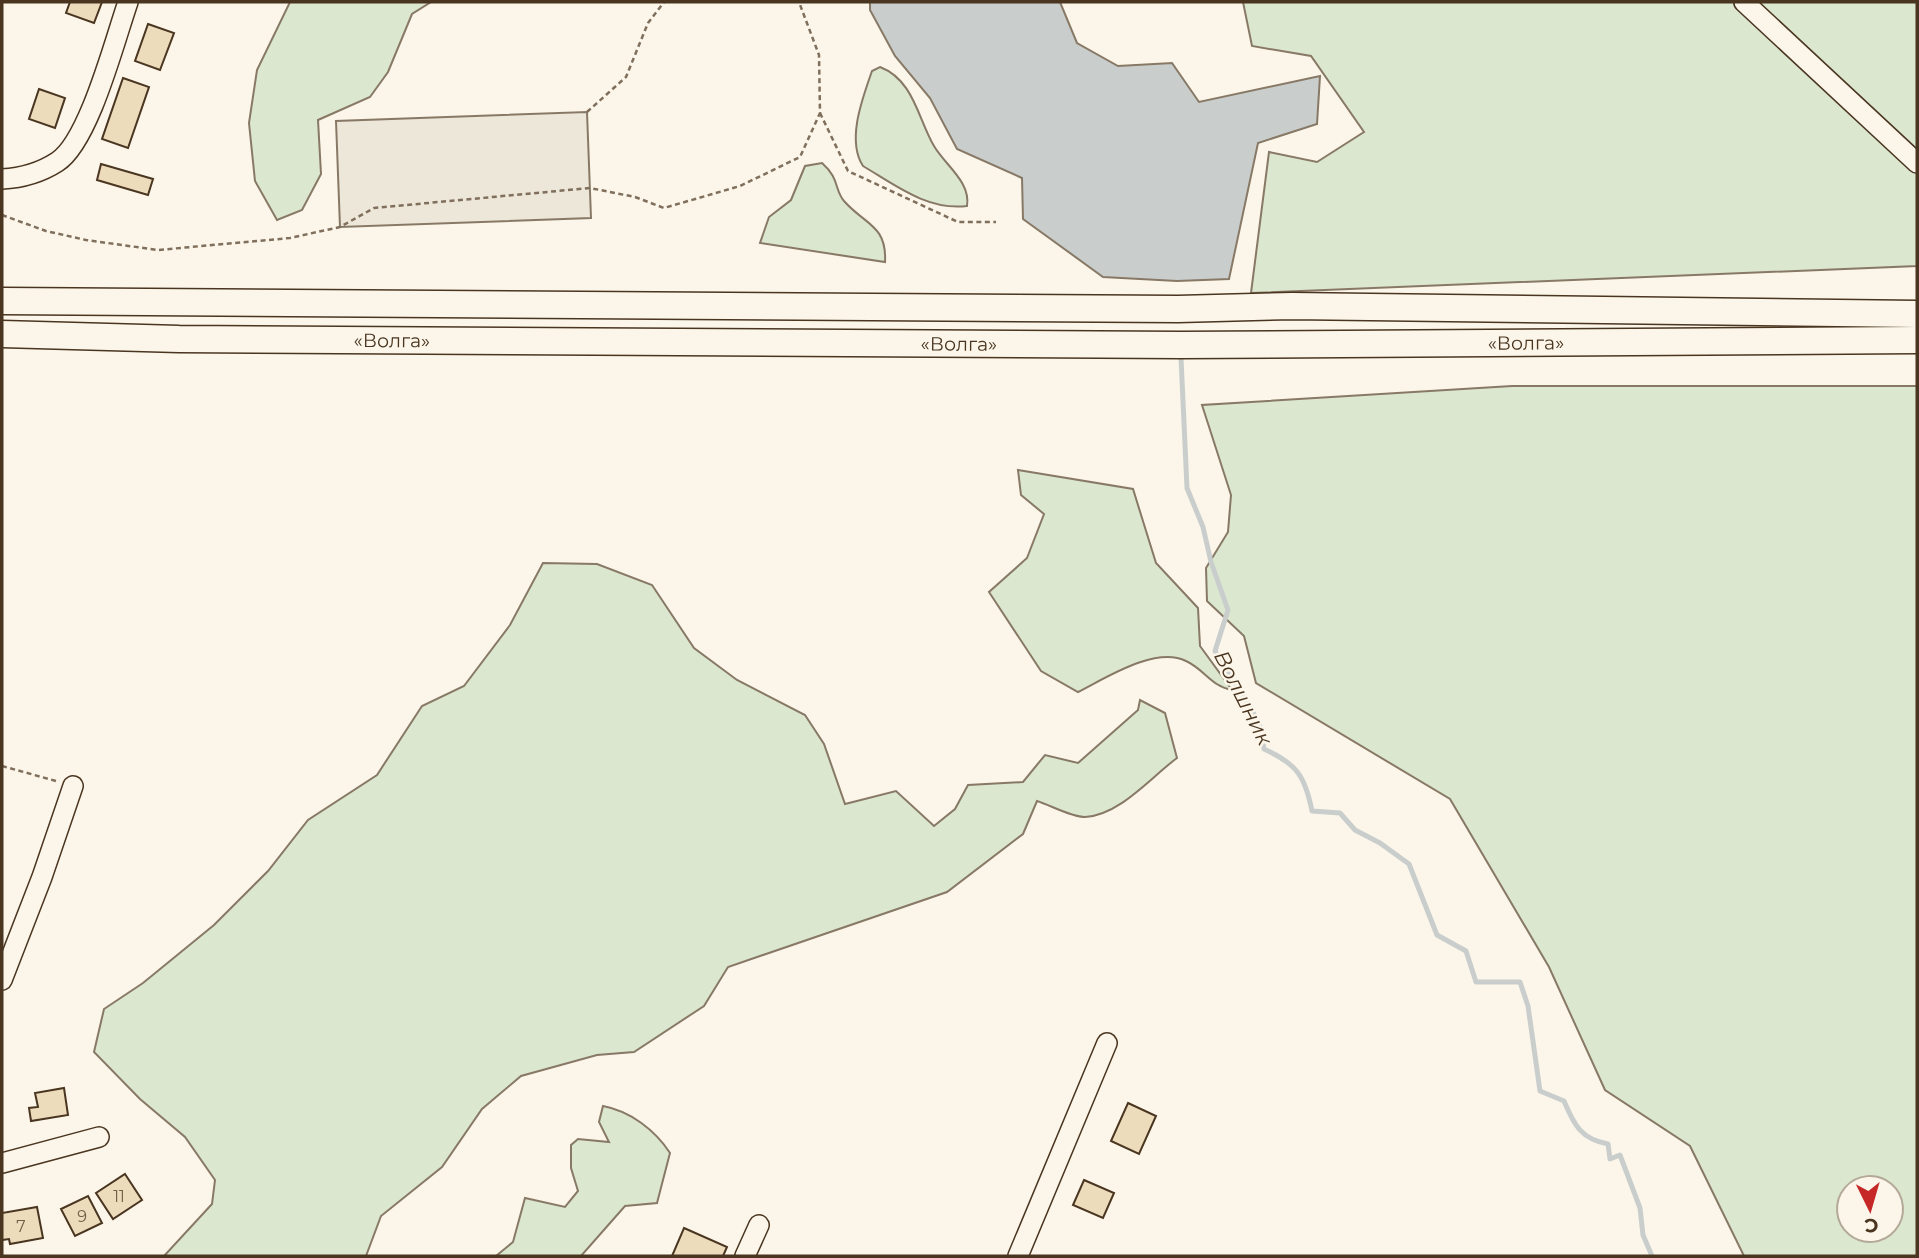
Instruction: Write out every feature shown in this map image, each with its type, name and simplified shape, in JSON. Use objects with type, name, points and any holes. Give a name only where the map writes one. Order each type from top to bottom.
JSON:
[{"type":"highway","name":"«Волга»","points":[[2,301],[1178,309],[1292,306],[1917,314]]},
{"type":"highway","name":"«Волга»","points":[[2,334],[179,339],[1167,345],[1917,340]]},
{"type":"street","points":[[2,179],[22,178],[59,161],[82,134],[128,2]]},
{"type":"street","points":[[1744,2],[1917,163]]},
{"type":"street","points":[[2,980],[42,877],[73,786]]},
{"type":"street","points":[[1018,1256],[1107,1043]]},
{"type":"street","points":[[2,1163],[99,1137]]},
{"type":"street","points":[[745,1256],[759,1225]]},
{"type":"path","points":[[587,112],[626,78],[648,23],[664,2]]},
{"type":"path","points":[[799,2],[819,55],[820,113],[848,171],[958,222],[996,222]]},
{"type":"path","points":[[2,215],[46,231],[86,240],[158,250],[290,238],[340,227],[374,208],[590,188],[635,197],[664,208],[740,186],[800,157],[820,113]]},
{"type":"path","points":[[2,766],[73,786]]},
{"type":"green space","points":[[290,2],[431,2],[412,14],[388,72],[370,97],[318,120],[321,174],[302,210],[277,220],[255,181],[249,123],[257,70]]},
{"type":"green space","points":[[1243,2],[1917,2],[1917,266],[1251,293],[1269,152],[1317,162],[1364,132],[1311,56],[1252,46]]},
{"type":"green space","points":[[880,67],[901,81],[908,91],[934,146],[961,181],[967,197],[967,206],[939,205],[925,201],[863,166],[856,144],[858,119],[872,71]]},
{"type":"green space","points":[[822,163],[832,174],[844,201],[878,233],[885,250],[885,262],[760,243],[769,217],[791,200],[805,166]]},
{"type":"green space","points":[[1512,386],[1917,386],[1917,1256],[1744,1256],[1690,1146],[1605,1090],[1549,967],[1450,799],[1256,683],[1244,636],[1207,601],[1206,568],[1228,532],[1231,495],[1202,405]]},
{"type":"green space","points":[[1018,470],[1133,489],[1156,563],[1198,608],[1200,646],[1232,690],[1219,685],[1192,664],[1174,657],[1131,666],[1078,692],[1041,671],[989,592],[1027,558],[1044,514],[1021,495]]},
{"type":"green space","points":[[543,563],[597,564],[652,585],[694,648],[737,680],[805,715],[824,744],[845,804],[896,791],[934,826],[955,809],[968,785],[1023,782],[1045,755],[1078,763],[1138,710],[1140,700],[1165,713],[1177,758],[1123,802],[1098,815],[1079,816],[1037,801],[1023,834],[947,892],[728,967],[704,1006],[634,1052],[597,1055],[521,1076],[482,1109],[442,1167],[381,1216],[366,1256],[164,1256],[212,1204],[215,1180],[185,1137],[140,1099],[94,1052],[104,1009],[143,983],[214,925],[268,871],[308,820],[377,775],[422,706],[464,686],[510,625]]},
{"type":"green space","points":[[603,1106],[623,1112],[641,1123],[670,1153],[657,1203],[625,1206],[581,1256],[496,1256],[513,1242],[525,1198],[565,1207],[578,1191],[571,1168],[571,1145],[578,1139],[609,1142],[599,1122]]},
{"type":"shaded area","points":[[870,2],[1060,2],[1077,43],[1118,66],[1172,63],[1199,102],[1320,76],[1317,124],[1258,143],[1229,279],[1177,281],[1103,277],[1023,219],[1022,178],[957,149],[930,98],[895,56],[870,10]]},
{"type":"shaded area","points":[[587,112],[591,218],[340,227],[336,121]]},
{"type":"building","points":[[70,2],[102,2],[94,23],[66,13]]},
{"type":"building","points":[[148,24],[174,33],[160,70],[135,61]]},
{"type":"building","points":[[123,78],[149,87],[128,148],[102,139]]},
{"type":"building","points":[[39,89],[65,98],[55,128],[29,119]]},
{"type":"building","points":[[101,164],[153,179],[148,195],[97,180]]},
{"type":"building","points":[[64,1088],[68,1115],[31,1121],[29,1108],[38,1107],[35,1093]]},
{"type":"building","points":[[1128,1103],[1156,1116],[1139,1154],[1111,1141]]},
{"type":"building","points":[[125,1174],[142,1200],[113,1219],[96,1193]]},
{"type":"building","points":[[1084,1180],[1114,1193],[1103,1218],[1073,1205]]},
{"type":"building","points":[[88,1196],[102,1223],[75,1236],[61,1209]]},
{"type":"building","points":[[37,1207],[43,1238],[10,1244],[9,1239],[2,1240],[2,1213]]},
{"type":"building","points":[[684,1228],[727,1247],[723,1256],[672,1256]]},
{"type":"waterway","name":"Волшник","points":[[1181,358],[1187,488],[1203,527],[1211,562],[1228,610],[1215,651],[1259,722],[1264,749],[1298,772],[1312,811],[1340,813],[1355,830],[1380,843],[1409,864],[1437,935],[1466,951],[1476,982],[1520,982],[1528,1006],[1540,1091],[1564,1101],[1571,1117],[1585,1135],[1608,1144],[1610,1159],[1620,1155],[1640,1208],[1643,1235],[1652,1256]]}]
